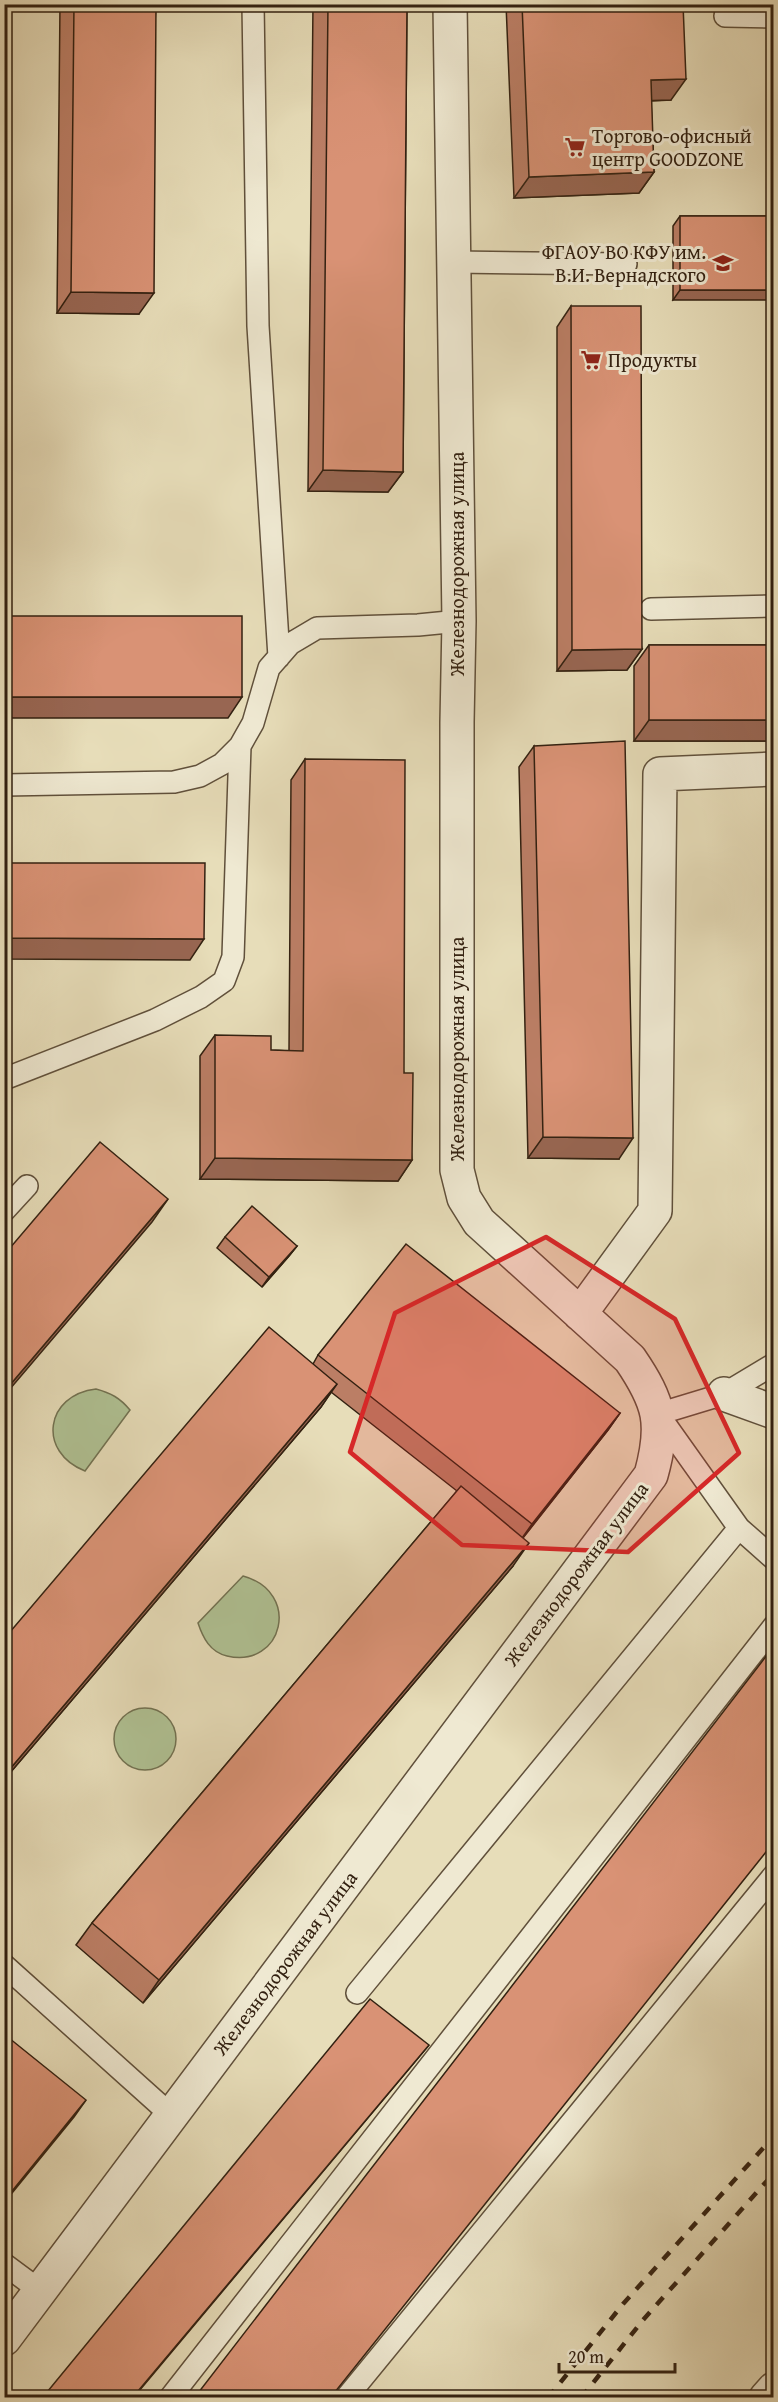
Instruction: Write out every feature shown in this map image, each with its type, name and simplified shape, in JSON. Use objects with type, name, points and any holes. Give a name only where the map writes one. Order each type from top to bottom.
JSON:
[{"type":"street","name":"Железнодорожная улица","points":[[4,2339],[651,1475],[659,1446],[658,1414],[648,1385],[630,1359],[480,1222],[464,1198],[457,1170],[459,621],[450,4]]},
{"type":"street","points":[[580,1314],[655,1211],[660,774],[774,769]]},
{"type":"street","points":[[724,1394],[774,1412]]},
{"type":"street","points":[[766,2397],[774,2389]]},
{"type":"lane","points":[[253,4],[258,326],[279,657]]},
{"type":"lane","points":[[725,16],[774,17]]},
{"type":"lane","points":[[454,262],[626,264]]},
{"type":"lane","points":[[651,609],[774,606]]},
{"type":"lane","points":[[4,785],[174,782],[200,776],[222,764],[240,746],[253,723],[269,668],[290,644],[317,628],[418,625],[459,621]]},
{"type":"lane","points":[[4,1079],[155,1020],[201,997],[224,981],[233,957],[240,746]]},
{"type":"lane","points":[[4,1211],[27,1186]]},
{"type":"lane","points":[[774,1364],[724,1394],[658,1414],[739,1528],[774,1559]]},
{"type":"lane","points":[[357,1993],[739,1528]]},
{"type":"lane","points":[[170,2397],[774,1626]]},
{"type":"lane","points":[[346,2397],[774,1875]]},
{"type":"lane","points":[[4,1965],[171,2115]]},
{"type":"lane","points":[[4,2264],[39,2290]]},
{"type":"highlighted area","points":[[546,1237],[675,1319],[739,1453],[628,1552],[462,1545],[350,1452],[395,1313]]},
{"type":"green space","points":[[96,1389],[115,1396],[130,1410],[85,1471],[70,1462],[59,1451],[54,1438],[53,1425],[57,1413],[66,1402],[79,1393]]},
{"type":"green space","points":[[243,1576],[262,1585],[273,1597],[279,1612],[278,1627],[272,1641],[261,1651],[246,1657],[227,1656],[208,1644],[198,1623]]},
{"type":"green space","points":[[145,1708],[157,1710],[167,1717],[174,1727],[176,1739],[174,1751],[167,1761],[157,1768],[145,1770],[133,1768],[123,1761],[116,1751],[114,1739],[116,1727],[123,1717],[133,1710]]},
{"type":"building","points":[[74,4],[156,4],[154,293],[71,292]]},
{"type":"building","points":[[328,4],[407,4],[403,472],[323,470]]},
{"type":"building","name":"Торгово-офисный центр GOODZONE","points":[[522,4],[683,4],[686,79],[651,80],[654,172],[529,177]]},
{"type":"building","name":"ФГАОУ ВО КФУ им. В.И. Вернадского","points":[[680,216],[774,216],[774,290],[680,290]]},
{"type":"building","points":[[571,306],[641,306],[642,649],[572,650]]},
{"type":"building","points":[[4,616],[242,616],[242,697],[4,697]]},
{"type":"building","points":[[649,645],[774,645],[774,720],[649,720]]},
{"type":"building","points":[[625,741],[633,1138],[543,1137],[534,746]]},
{"type":"building","points":[[305,759],[405,760],[404,1073],[413,1073],[412,1160],[215,1158],[215,1035],[271,1036],[271,1050],[303,1051]]},
{"type":"building","points":[[4,863],[205,863],[204,939],[4,938]]},
{"type":"building","points":[[100,1142],[168,1199],[4,1392],[4,1255]]},
{"type":"building","points":[[252,1206],[297,1246],[269,1277],[225,1237]]},
{"type":"building","points":[[406,1244],[620,1413],[532,1524],[318,1355]]},
{"type":"building","points":[[269,1327],[337,1384],[4,1776],[4,1639]]},
{"type":"building","points":[[461,1486],[529,1543],[159,1980],[92,1923]]},
{"type":"building","points":[[774,1646],[774,1842],[331,2397],[195,2397]]},
{"type":"building","points":[[370,1999],[429,2045],[133,2397],[43,2397]]},
{"type":"building","points":[[4,2034],[86,2100],[4,2201]]},
{"type":"railway","points":[[548,2398],[623,2304],[774,2136]]},
{"type":"railway","points":[[581,2398],[643,2320],[774,2173]]},
{"type":"place","name":"Торгово-офисный центр GOODZONE","points":[[575,147]]},
{"type":"place","name":"ФГАОУ ВО КФУ им. В.И. Вернадского","points":[[723,263]]},
{"type":"place","name":"Продукты","points":[[591,360]]}]
